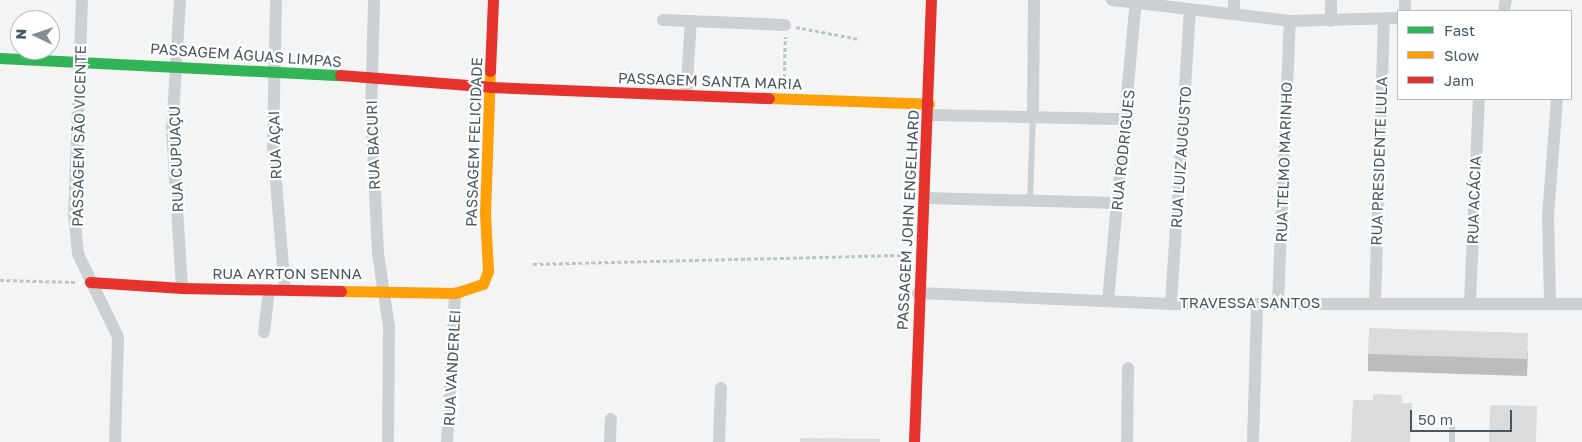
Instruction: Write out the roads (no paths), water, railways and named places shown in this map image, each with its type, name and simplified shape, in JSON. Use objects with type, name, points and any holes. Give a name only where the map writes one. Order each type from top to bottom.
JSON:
[{"type":"street","name":"PASSAGEM SÃO VICENTE","points":[[82,0],[74,216],[78,254],[90,282],[107,309],[118,337],[115,442]]},
{"type":"street","name":"RUA CUPUAÇU","points":[[180,0],[172,129],[182,288]]},
{"type":"street","name":"RUA AÇAI","points":[[276,0],[273,145],[285,290]]},
{"type":"street","name":"RUA BACURI","points":[[374,0],[372,79],[378,254],[389,327],[388,442]]},
{"type":"street","name":"PASSAGEM FELICIDADE","points":[[483,284],[488,271],[485,213],[493,0]]},
{"type":"street","name":"PASSAGEM JOHN ENGELHARD","points":[[914,442],[918,293],[926,198],[931,0]]},
{"type":"street","points":[[1032,116],[1034,0]]},
{"type":"street","points":[[1112,0],[1136,1],[1190,10],[1234,6],[1290,21],[1384,20],[1397,18]]},
{"type":"street","points":[[1331,0],[1331,21]]},
{"type":"street","name":"RUA RODRIGUES","points":[[1108,300],[1127,119],[1136,1]]},
{"type":"street","name":"RUA LUIZ AUGUSTO","points":[[1171,304],[1190,10]]},
{"type":"street","points":[[663,20],[785,25]]},
{"type":"street","name":"RUA PRESIDENTE LULA","points":[[1375,303],[1384,20]]},
{"type":"street","points":[[686,96],[691,21]]},
{"type":"street","name":"RUA TELMO MARINHO","points":[[1278,303],[1290,21]]},
{"type":"street","name":"PASSAGEM ÁGUAS LIMPAS","points":[[0,58],[80,60],[491,87]]},
{"type":"street","name":"PASSAGEM SANTA MARIA","points":[[491,87],[686,96],[783,98],[929,109]]},
{"type":"street","name":"RUA ACÁCIA","points":[[1470,302],[1479,100]]},
{"type":"street","points":[[1550,301],[1548,216],[1556,100]]},
{"type":"street","points":[[929,109],[1032,116],[1127,119]]},
{"type":"street","points":[[926,198],[1030,202],[1118,202]]},
{"type":"street","name":"RUA AYRTON SENNA","points":[[90,282],[182,288],[269,290],[384,289],[455,293],[469,291],[483,284]]},
{"type":"street","points":[[264,332],[269,290]]},
{"type":"street","name":"RUA VANDERLEI","points":[[447,442],[455,293]]},
{"type":"street","name":"TRAVESSA SANTOS","points":[[918,293],[1171,304],[1550,301],[1582,304]]},
{"type":"street","points":[[1253,442],[1257,304]]},
{"type":"street","points":[[1127,442],[1128,368]]},
{"type":"street","points":[[719,442],[721,388]]},
{"type":"street","points":[[610,442],[611,419]]},
{"type":"lane","points":[[1030,202],[1032,116]]},
{"type":"lane","points":[[1452,426],[1452,442]]}]
